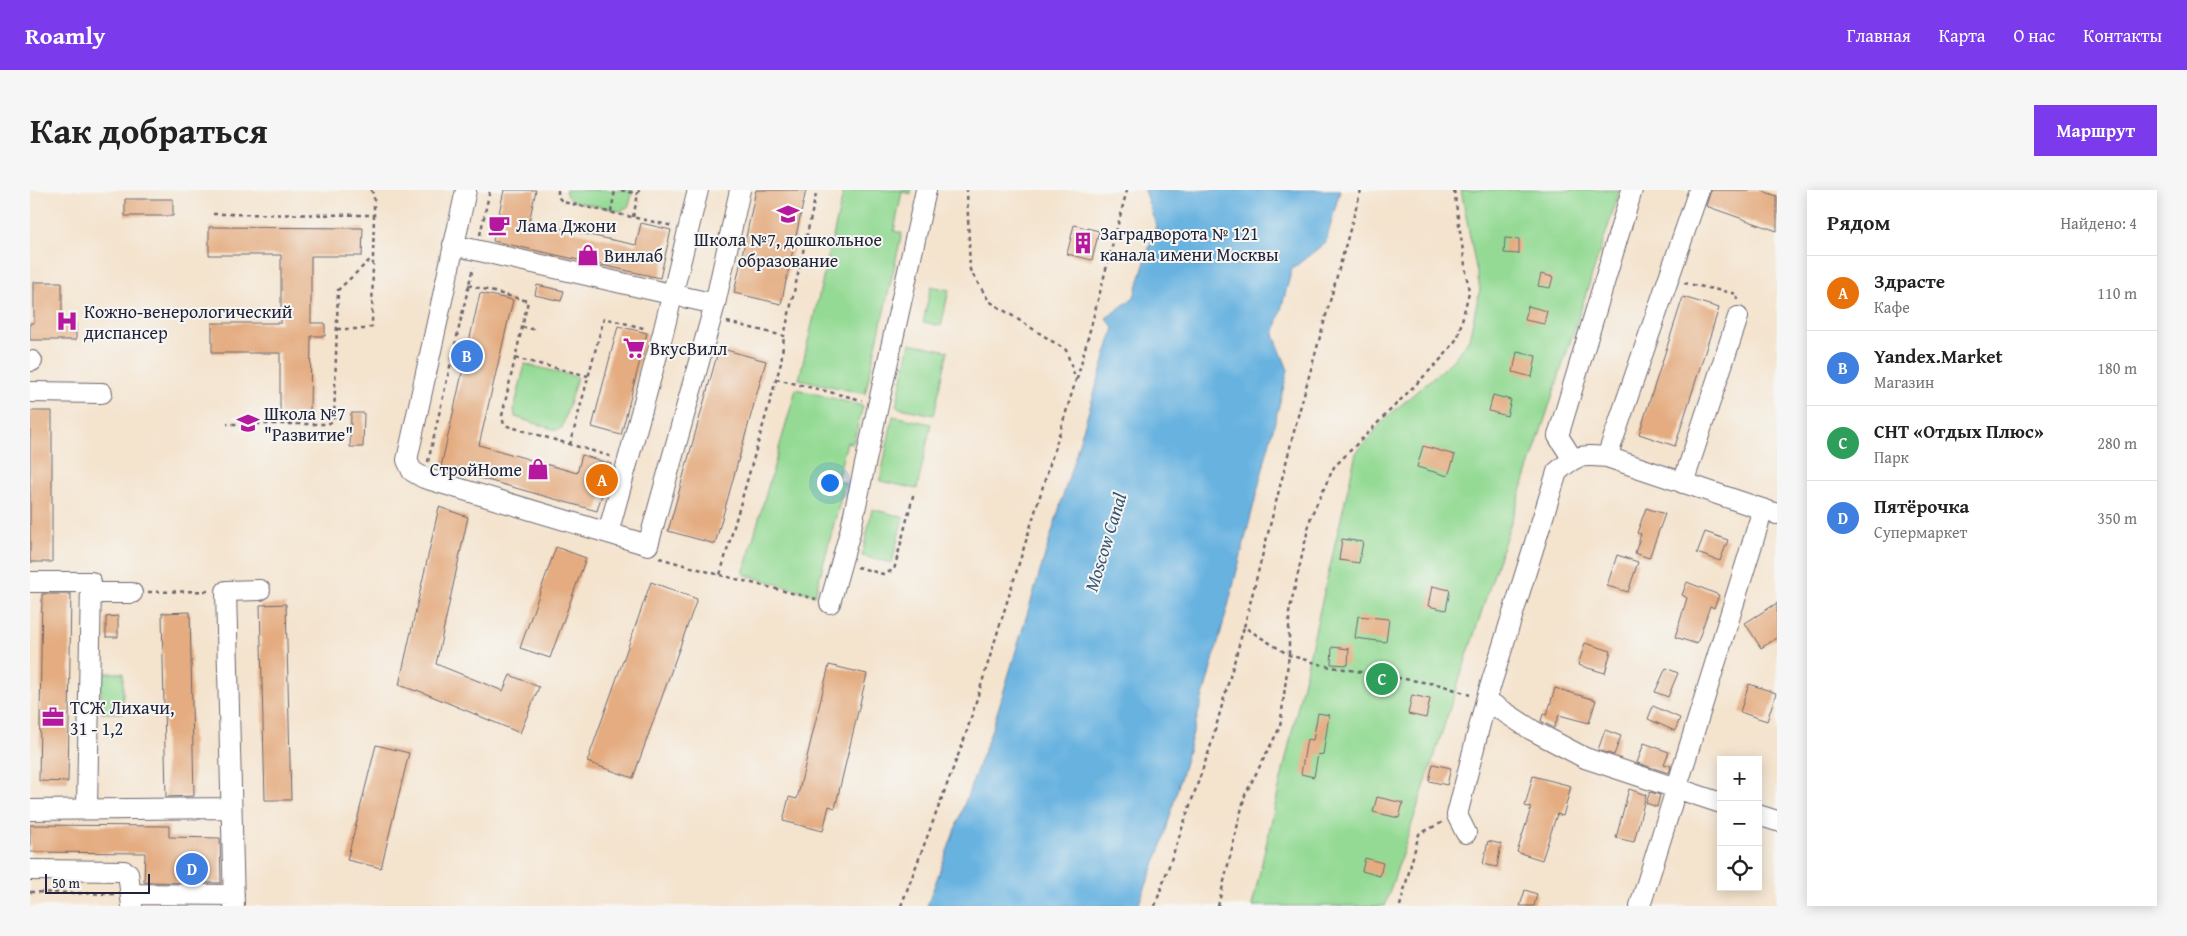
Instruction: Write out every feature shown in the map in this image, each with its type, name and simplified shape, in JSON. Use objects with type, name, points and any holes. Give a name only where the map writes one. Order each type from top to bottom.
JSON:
[{"type":"street","points":[[466,190],[407,460],[412,470],[424,478],[648,545],[713,311],[740,190]]},
{"type":"street","points":[[608,533],[673,295],[698,190]]},
{"type":"street","points":[[830,603],[879,404],[926,190]]},
{"type":"street","points":[[1572,458],[1558,436],[1632,190]]},
{"type":"street","points":[[1607,458],[1699,190]]},
{"type":"street","points":[[453,245],[673,295],[713,311]]},
{"type":"street","points":[[1683,483],[1738,317]]},
{"type":"street","points":[[30,392],[102,394]]},
{"type":"street","points":[[1466,833],[1457,815],[1486,700],[1557,472],[1572,458],[1592,456],[1607,458],[1770,512],[1677,789],[1640,906]]},
{"type":"street","points":[[30,582],[90,582],[88,809]]},
{"type":"street","points":[[30,870],[124,871],[128,873],[130,878],[132,900],[234,900],[226,591],[260,590]]},
{"type":"street","points":[[91,594],[132,592]]},
{"type":"street","points":[[1486,700],[1532,730],[1585,758],[1717,802]]},
{"type":"street","points":[[30,810],[231,808]]},
{"type":"street","points":[[1762,816],[1777,821]]},
{"type":"path","points":[[337,329],[367,329],[372,326],[374,195],[370,190]]},
{"type":"path","points":[[424,478],[490,190]]},
{"type":"path","points":[[558,190],[558,197],[563,202],[689,229]]},
{"type":"path","points":[[611,212],[615,190]]},
{"type":"path","points":[[621,190],[639,192],[633,217]]},
{"type":"path","points":[[720,575],[781,363],[784,336],[817,190]]},
{"type":"path","points":[[967,190],[970,270],[989,301],[1066,350],[1076,380]]},
{"type":"path","points":[[901,906],[964,736],[1076,380],[1128,190]]},
{"type":"path","points":[[1155,906],[1210,748],[1244,627],[1299,412],[1361,190]]},
{"type":"path","points":[[1218,906],[1245,795],[1280,727],[1289,655],[1289,613],[1311,516],[1334,467],[1444,356],[1458,337],[1469,292],[1454,190]]},
{"type":"path","points":[[212,214],[374,215]]},
{"type":"path","points":[[227,424],[332,423],[335,416],[338,290],[374,257]]},
{"type":"path","points":[[1669,280],[1736,294],[1738,317]]},
{"type":"path","points":[[468,285],[528,301],[502,416],[504,425],[628,462]]},
{"type":"path","points":[[713,311],[784,336]]},
{"type":"path","points":[[570,445],[604,318],[663,333]]},
{"type":"path","points":[[522,327],[537,330]]},
{"type":"path","points":[[515,358],[588,376]]},
{"type":"path","points":[[776,379],[879,404]]},
{"type":"path","points":[[841,563],[883,574],[894,570],[914,492]]},
{"type":"path","points":[[648,545],[654,557],[830,603]]},
{"type":"path","points":[[132,592],[226,591]]},
{"type":"path","points":[[1244,627],[1289,655],[1326,666],[1441,685],[1486,700]]},
{"type":"path","points":[[1400,906],[1419,834],[1457,815]]},
{"type":"path","points":[[30,892],[132,900]]},
{"type":"green space","points":[[565,190],[633,190],[629,206],[620,211],[572,201],[567,196]]},
{"type":"green space","points":[[844,190],[911,190],[911,194],[902,192],[894,231],[902,233],[865,394],[799,379]]},
{"type":"green space","points":[[1461,190],[1620,190],[1385,906],[1252,906],[1356,453],[1387,417],[1452,361],[1469,339],[1480,289]]},
{"type":"green space","points":[[931,286],[949,290],[941,326],[923,322]]},
{"type":"green space","points":[[910,343],[948,351],[934,415],[896,407]]},
{"type":"green space","points":[[525,364],[577,377],[562,428],[556,430],[515,417],[514,409]]},
{"type":"green space","points":[[796,389],[863,406],[853,443],[847,442],[837,480],[845,483],[815,595],[743,574]]},
{"type":"green space","points":[[893,416],[931,424],[917,489],[880,481]]},
{"type":"green space","points":[[872,509],[903,517],[892,563],[862,556]]},
{"type":"green space","points":[[101,673],[123,673],[123,713],[101,713]]},
{"type":"water","name":"Moscow Canal","points":[[1144,190],[1340,190],[1326,242],[1292,269],[1274,335],[1288,370],[1228,606],[1162,845],[1138,906],[927,906],[994,723],[1114,328],[1106,318],[1134,297],[1156,226]]},
{"type":"building","points":[[504,190],[536,190],[529,222],[636,245],[641,223],[671,230],[660,278],[493,241]]},
{"type":"building","points":[[756,190],[806,190],[781,304],[734,293]]},
{"type":"building","points":[[1711,190],[1760,190],[1777,196],[1777,231],[1706,206]]},
{"type":"building","points":[[125,199],[173,199],[173,216],[125,216]]},
{"type":"building","name":"Заградворота № 121 канала имени Москвы","points":[[1074,225],[1099,231],[1092,260],[1067,254]]},
{"type":"building","points":[[209,227],[363,228],[362,256],[311,256],[311,323],[325,323],[325,336],[311,336],[310,414],[280,414],[280,353],[212,353],[212,323],[281,323],[281,255],[209,255]]},
{"type":"building","points":[[1505,238],[1519,239],[1519,254],[1504,253]]},
{"type":"building","points":[[1541,274],[1553,277],[1550,288],[1538,286]]},
{"type":"building","points":[[34,282],[62,282],[62,323],[76,323],[76,340],[30,340],[30,323],[34,323]]},
{"type":"building","points":[[537,285],[564,291],[561,301],[535,295]]},
{"type":"building","points":[[480,293],[513,300],[479,445],[577,473],[582,455],[611,464],[597,511],[441,467]]},
{"type":"building","points":[[1683,297],[1719,308],[1675,446],[1639,434]]},
{"type":"building","points":[[1528,306],[1547,311],[1544,324],[1525,320]]},
{"type":"building","points":[[618,326],[647,333],[621,435],[592,427]]},
{"type":"building","points":[[719,348],[766,361],[715,544],[668,531]]},
{"type":"building","points":[[1517,352],[1536,356],[1532,377],[1513,372]]},
{"type":"building","points":[[1493,395],[1511,400],[1507,416],[1489,411]]},
{"type":"building","points":[[30,411],[52,411],[52,562],[30,562]]},
{"type":"building","points":[[351,413],[364,413],[363,447],[350,447]]},
{"type":"building","points":[[1423,446],[1455,455],[1448,476],[1417,467]]},
{"type":"building","points":[[439,507],[468,517],[436,664],[503,691],[510,675],[539,687],[520,733],[417,690],[399,685]]},
{"type":"building","points":[[1646,508],[1665,514],[1649,558],[1635,553],[1641,534],[1637,533]]},
{"type":"building","points":[[1705,532],[1728,540],[1720,561],[1697,553]]},
{"type":"building","points":[[1342,539],[1363,542],[1359,563],[1339,560]]},
{"type":"building","points":[[556,547],[586,558],[550,658],[520,648]]},
{"type":"building","points":[[1617,555],[1638,562],[1628,592],[1607,586]]},
{"type":"building","points":[[651,582],[697,599],[633,778],[587,762]]},
{"type":"building","points":[[1687,582],[1719,595],[1714,608],[1710,606],[1697,644],[1675,637],[1687,598],[1682,595]]},
{"type":"building","points":[[1432,586],[1450,590],[1446,610],[1428,606]]},
{"type":"building","points":[[42,594],[71,594],[68,782],[39,781]]},
{"type":"building","points":[[1777,603],[1777,638],[1761,648],[1745,623]]},
{"type":"building","points":[[286,604],[291,800],[265,800],[260,605]]},
{"type":"building","points":[[190,612],[194,796],[166,797],[162,613]]},
{"type":"building","points":[[118,616],[118,637],[106,637],[106,617]]},
{"type":"building","points":[[1358,616],[1389,619],[1386,642],[1355,638]]},
{"type":"building","points":[[1585,643],[1611,651],[1605,673],[1578,665]]},
{"type":"building","points":[[1332,647],[1349,649],[1348,665],[1331,664]]},
{"type":"building","points":[[829,665],[867,674],[835,808],[829,806],[823,831],[783,821],[789,797],[797,799]]},
{"type":"building","points":[[1666,668],[1678,673],[1668,697],[1655,692]]},
{"type":"building","points":[[1749,684],[1776,693],[1767,721],[1740,712]]},
{"type":"building","points":[[1555,688],[1596,700],[1589,723],[1559,715],[1554,728],[1541,721],[1543,714],[1547,715]]},
{"type":"building","points":[[1412,695],[1430,699],[1426,718],[1408,714]]},
{"type":"building","points":[[1653,706],[1680,718],[1675,731],[1648,719]]},
{"type":"building","points":[[1318,713],[1329,715],[1323,755],[1318,754],[1314,777],[1301,774],[1307,739],[1313,740]]},
{"type":"building","points":[[1605,730],[1621,736],[1614,755],[1598,750]]},
{"type":"building","points":[[1644,743],[1669,752],[1664,764],[1671,766],[1669,773],[1637,763]]},
{"type":"building","points":[[376,745],[409,753],[381,868],[347,860]]},
{"type":"building","points":[[1433,764],[1451,768],[1447,785],[1429,781]]},
{"type":"building","points":[[1533,776],[1571,786],[1563,816],[1557,814],[1542,860],[1517,852],[1531,808],[1525,806]]},
{"type":"building","points":[[1629,789],[1646,795],[1634,842],[1616,838]]},
{"type":"building","points":[[1650,792],[1660,795],[1657,807],[1646,803]]},
{"type":"building","points":[[1377,797],[1403,803],[1399,818],[1373,812]]},
{"type":"building","points":[[30,825],[169,826],[169,837],[220,838],[221,883],[144,882],[145,853],[30,852]]},
{"type":"building","points":[[1488,841],[1501,844],[1497,867],[1483,864]]},
{"type":"building","points":[[1365,858],[1383,863],[1380,876],[1362,871]]},
{"type":"building","points":[[1525,890],[1537,894],[1534,906],[1520,906]]},
{"type":"place","name":"Школа №7, дошкольное образование","points":[[788,214]]},
{"type":"place","name":"Лама Джони","points":[[499,225]]},
{"type":"place","name":"Заградворота № 121 канала имени Москвы","points":[[1083,243]]},
{"type":"place","name":"Винлаб","points":[[588,255]]},
{"type":"place","name":"Кожно-венерологический диспансер","points":[[67,321]]},
{"type":"place","name":"ВкусВилл","points":[[634,348]]},
{"type":"place","name":"Yandex.Market","points":[[467,356]]},
{"type":"place","name":"Школа №7 \"Развитие\"","points":[[248,423]]},
{"type":"place","name":"СтройHome","points":[[538,469]]},
{"type":"place","name":"Здрасте","points":[[602,480]]},
{"type":"place","name":"СНТ «Отдых Плюс»","points":[[1382,679]]},
{"type":"place","name":"ТСЖ Лихачи, 31 - 1,2","points":[[53,717]]},
{"type":"place","name":"Пятёрочка","points":[[192,869]]}]
